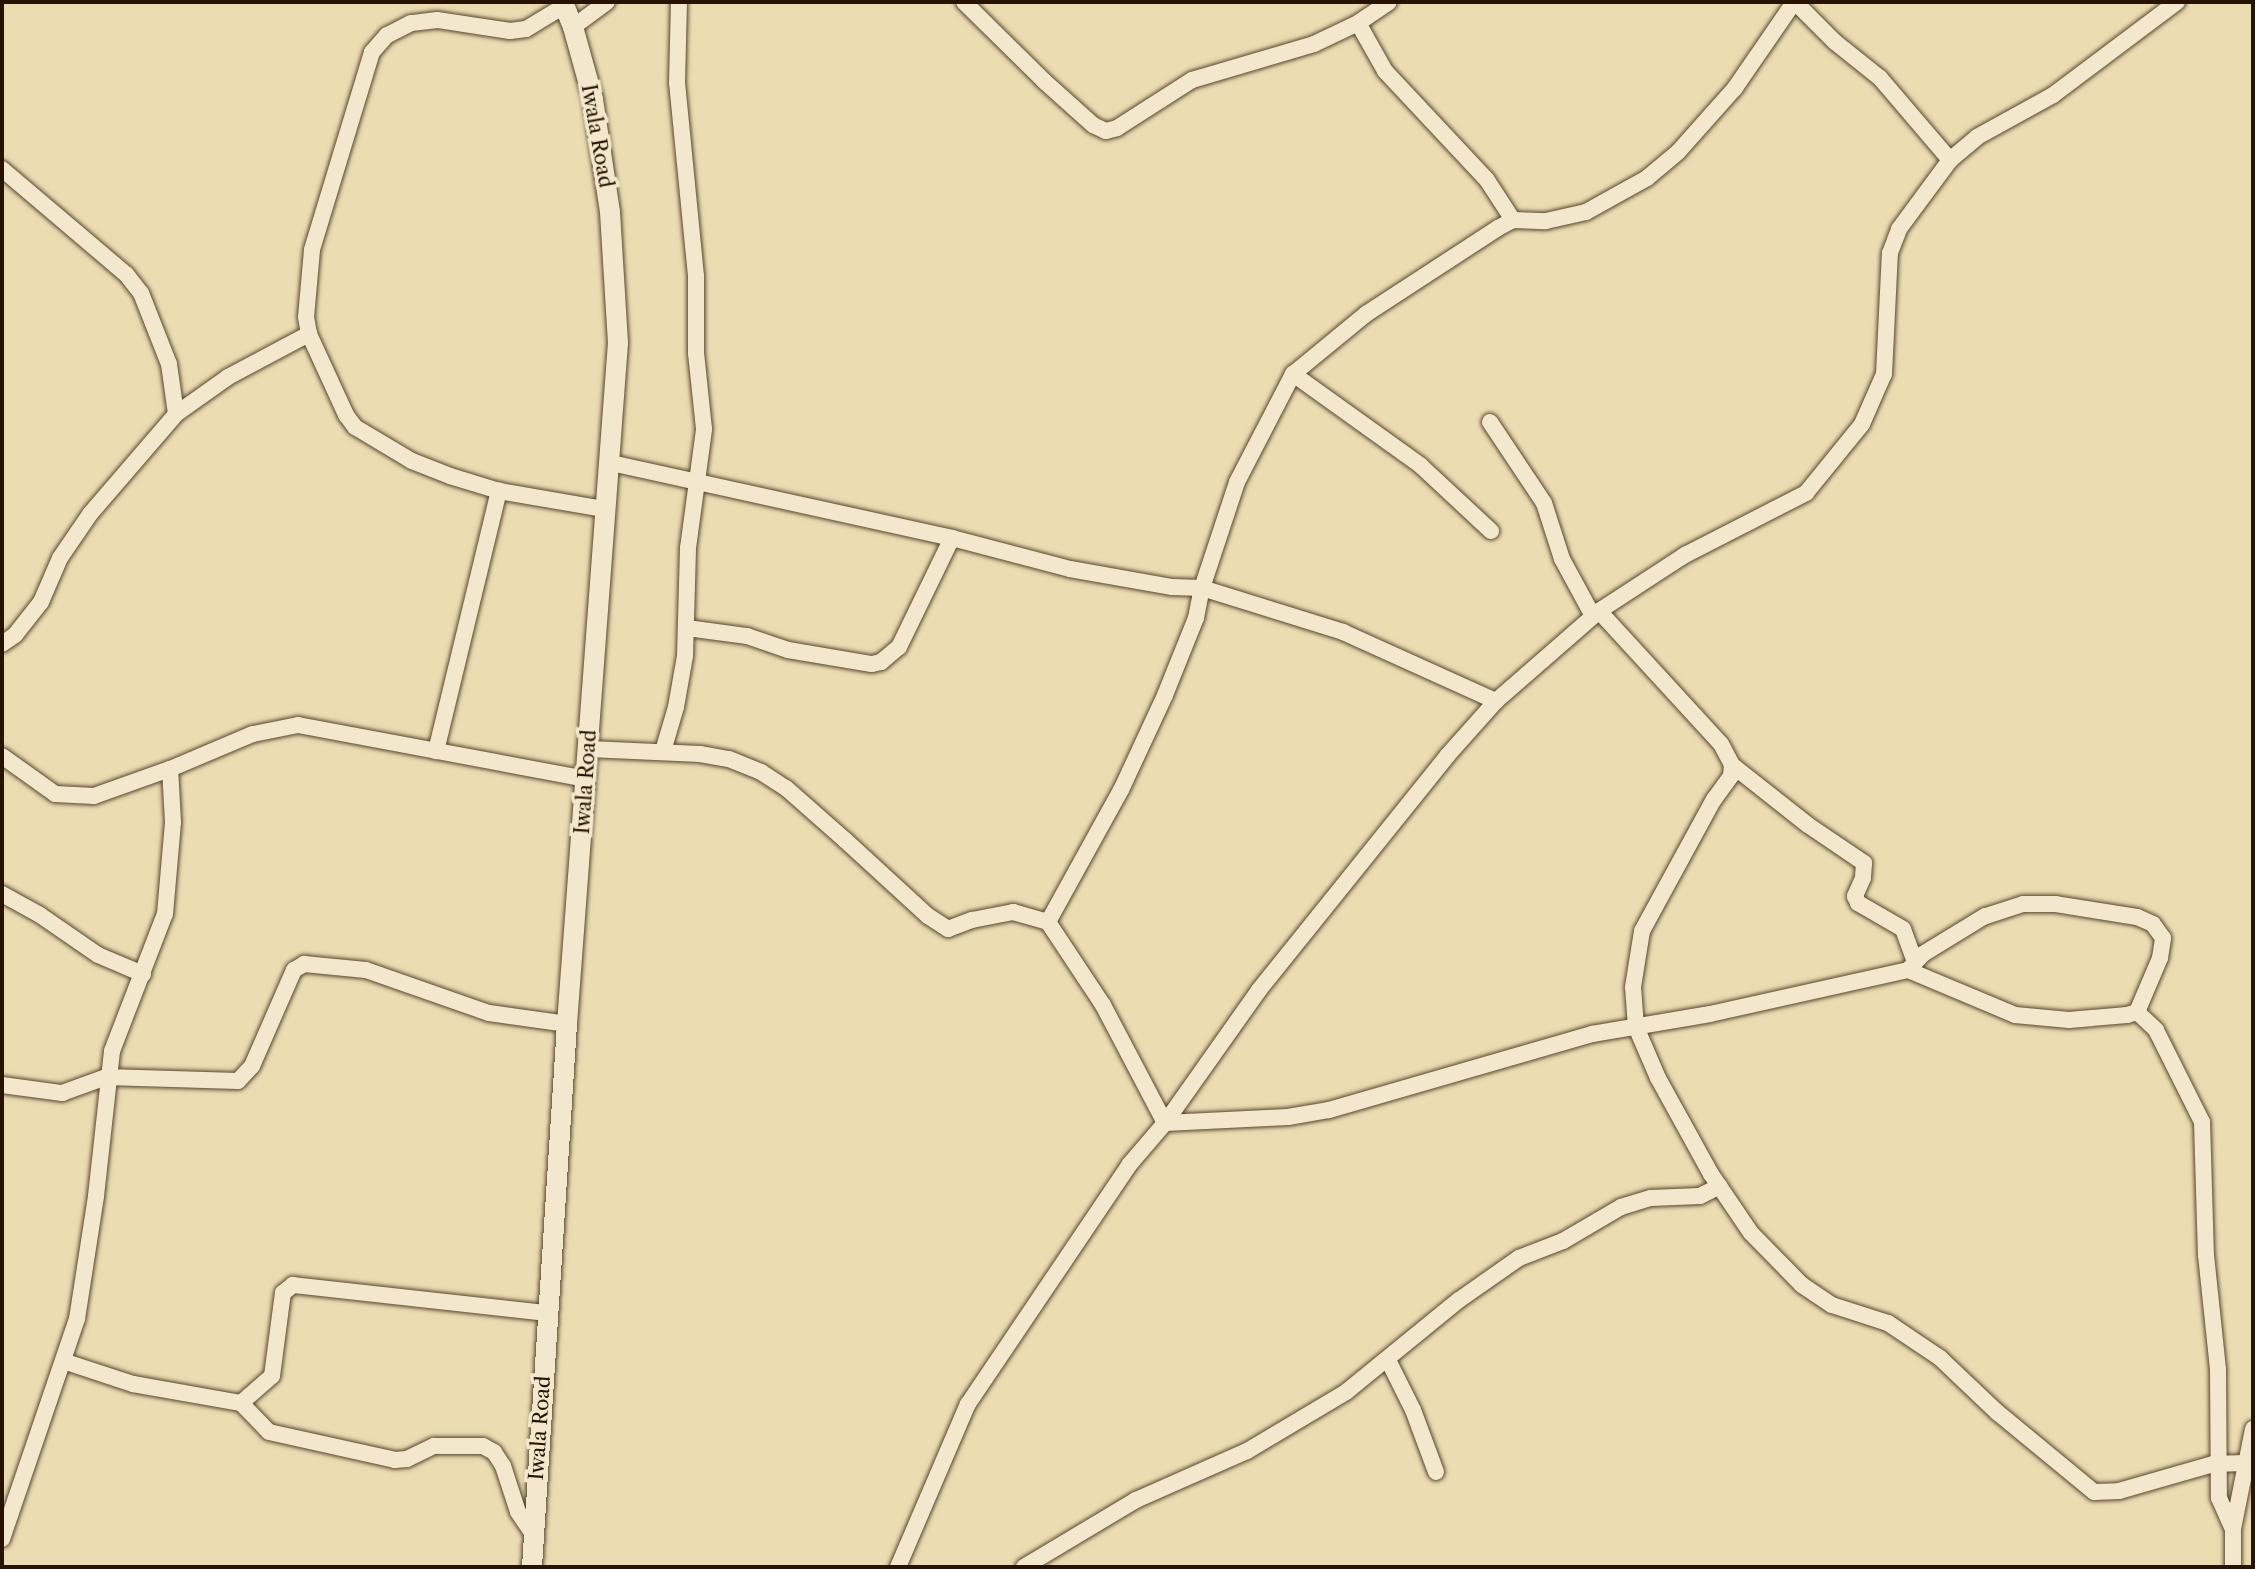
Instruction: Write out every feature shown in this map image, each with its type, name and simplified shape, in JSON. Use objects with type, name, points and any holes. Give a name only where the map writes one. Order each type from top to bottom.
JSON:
[{"type":"street","points":[[573,27],[607,2]]},
{"type":"street","points":[[663,751],[676,707],[687,628],[688,548],[704,429],[696,353],[696,276],[677,83],[679,2]]},
{"type":"street","points":[[964,2],[1044,81],[1093,125],[1106,131],[1117,128],[1192,80],[1314,44],[1358,23],[1389,2]]},
{"type":"street","points":[[1048,922],[1127,777],[1196,618],[1202,588],[1237,482],[1293,374],[1366,314],[1513,220],[1546,221],[1586,212],[1647,178],[1678,152],[1735,88],[1794,2],[1835,42],[1880,78],[1950,160]]},
{"type":"street","points":[[898,1567],[968,1404],[1129,1165],[1165,1123],[1259,990],[1496,701],[1596,614],[1685,555],[1806,493],[1862,424],[1884,374],[1890,253],[1899,229],[1950,160],[1977,137],[2053,95],[2177,2]]},
{"type":"street","points":[[564,4],[526,29],[510,31],[437,20],[411,23],[387,35],[372,52],[312,250],[307,284],[309,334],[346,415],[355,427],[412,461],[499,491],[604,509]]},
{"type":"street","name":"Iwala Road","points":[[532,1567],[567,1024],[618,343],[610,212],[593,99],[564,4]]},
{"type":"street","points":[[1358,23],[1385,71],[1487,180],[1513,220]]},
{"type":"street","points":[[2,169],[126,274],[141,293],[169,364],[176,414]]},
{"type":"street","points":[[2,644],[15,635],[41,602],[60,558],[90,514],[176,414],[228,377],[309,334]]},
{"type":"street","points":[[1293,374],[1420,465],[1491,531]]},
{"type":"street","points":[[1490,422],[1544,503],[1562,559],[1596,614],[1721,744],[1732,765],[1808,825],[1864,863],[1863,878],[1855,896],[1858,903],[1903,929],[1912,966]]},
{"type":"street","points":[[611,463],[952,538],[1070,569],[1172,587],[1202,588],[1343,632],[1496,701]]},
{"type":"street","points":[[436,751],[499,491]]},
{"type":"street","points":[[687,628],[747,636],[788,650],[872,664],[881,662],[899,647],[952,538]]},
{"type":"street","points":[[2,756],[55,794],[94,796],[170,769],[253,734],[298,725],[587,779]]},
{"type":"street","points":[[589,749],[663,751],[729,759],[761,772],[786,788],[928,916],[948,929],[972,920],[1013,912],[1048,922],[1103,1005],[1165,1123]]},
{"type":"street","points":[[1732,765],[1731,776],[1699,825],[1642,931],[1633,987],[1636,1027],[1658,1078],[1720,1186],[1751,1233],[1802,1285],[1832,1305],[1888,1323],[1940,1358],[1997,1412],[2094,1492],[2119,1491],[2221,1462],[2244,1463]]},
{"type":"street","points":[[2,1539],[77,1319],[96,1196],[106,1077],[112,1051],[165,914],[173,822],[170,769]]},
{"type":"street","points":[[2,894],[40,915],[98,955],[143,974]]},
{"type":"street","points":[[1165,1123],[1288,1117],[1329,1110],[1592,1034],[1912,966],[1940,943],[1985,916],[2023,904],[2056,904],[2137,917],[2153,924],[2163,938],[2160,958],[2137,1012]]},
{"type":"street","points":[[2,1085],[62,1093],[106,1077],[228,1083],[242,1079],[252,1066],[294,970],[304,964],[366,970],[489,1013],[567,1024]]},
{"type":"street","points":[[1912,966],[2015,1015],[2069,1020],[2137,1012]]},
{"type":"street","points":[[2137,1012],[2156,1030],[2202,1122],[2206,1255],[2218,1370],[2219,1498],[2233,1529]]},
{"type":"street","points":[[1024,1567],[1136,1500],[1247,1451],[1346,1392],[1459,1300],[1519,1258],[1563,1241],[1621,1207],[1651,1198],[1700,1196],[1720,1186]]},
{"type":"street","points":[[241,1403],[272,1376],[283,1293],[293,1285],[548,1313]]},
{"type":"street","points":[[1388,1360],[1413,1410],[1436,1472]]},
{"type":"street","points":[[63,1361],[133,1384],[241,1403],[269,1432],[395,1460],[407,1459],[434,1446],[483,1446],[494,1452],[503,1466],[518,1512],[533,1534]]},
{"type":"street","points":[[2233,1567],[2233,1529],[2253,1429]]}]
